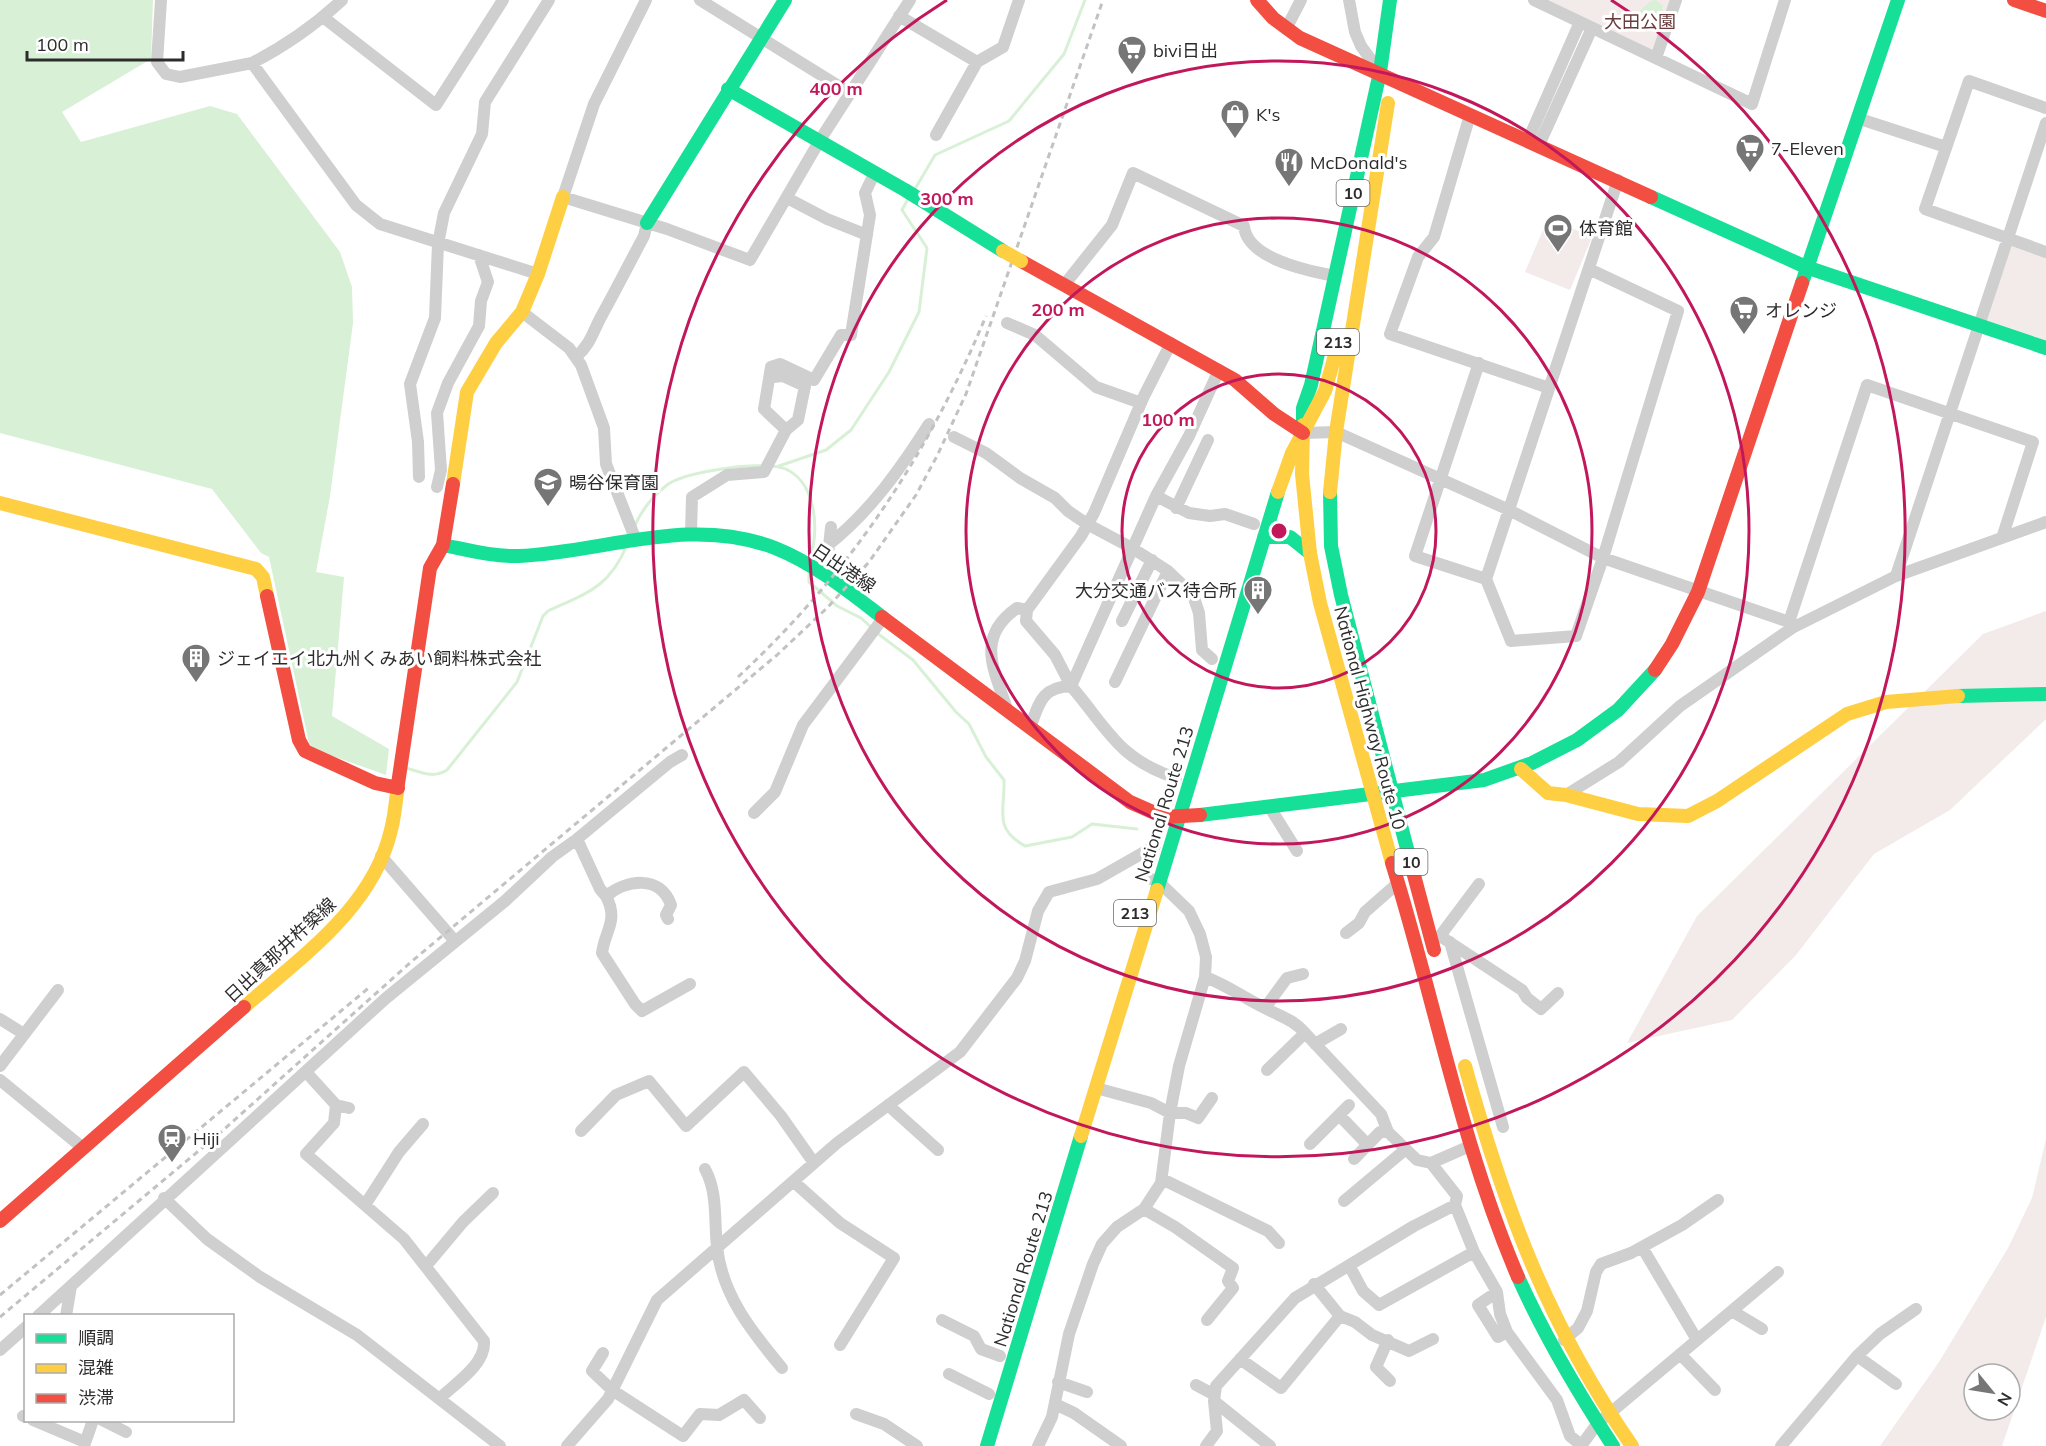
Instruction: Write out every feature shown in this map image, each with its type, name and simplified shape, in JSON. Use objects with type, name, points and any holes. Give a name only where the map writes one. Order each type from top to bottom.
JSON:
[{"type":"main road","points":[[647,224],[728,89],[785,0]]},
{"type":"main road","points":[[1257,0],[1286,29],[1300,38],[1806,267],[2046,348]]},
{"type":"main road","name":"National Highway Route 10","points":[[1390,0],[1386,75],[1364,246],[1336,432],[1329,503],[1331,546],[1341,595],[1392,790],[1441,940],[1437,962]]},
{"type":"main road","name":"National Highway Route 10","points":[[1404,0],[1335,276],[1311,385],[1303,408],[1302,474],[1311,553],[1320,603],[1374,792],[1381,830],[1416,940],[1470,1146],[1501,1237],[1521,1287],[1566,1375],[1613,1446]]},
{"type":"main road","name":"日出港線","points":[[444,545],[514,556],[550,553],[633,538],[691,532],[735,536],[770,546],[809,564],[826,575],[1130,802],[1164,817],[1179,818],[1484,780],[1521,769],[1579,739],[1625,704],[1654,671],[1676,636],[1698,592],[1898,0]]},
{"type":"main road","points":[[2014,0],[2046,11]]},
{"type":"main road","points":[[728,89],[875,172],[1003,251],[1219,370],[1303,433]]},
{"type":"main road","points":[[444,545],[467,392],[496,343],[522,312],[538,274],[563,197]]},
{"type":"main road","name":"National Route 213","points":[[973,1446],[1152,880],[1179,818],[1283,476],[1317,408],[1330,375],[1364,246]]},
{"type":"main road","name":"National Route 213","points":[[987,1446],[1096,1088],[1152,880],[1155,846],[1212,659],[1254,524],[1289,424],[1311,385]]},
{"type":"main road","points":[[0,503],[256,569],[263,577],[299,740],[305,751],[375,783],[398,788]]},
{"type":"main road","points":[[1264,537],[1285,535],[1294,537],[1311,553]]},
{"type":"main road","name":"日出真那井杵築線","points":[[0,1221],[339,922],[372,879],[391,831],[430,568],[444,545]]},
{"type":"main road","points":[[1521,769],[1548,793],[1566,795],[1638,814],[1688,816],[1717,801],[1847,714],[1866,706],[1893,699],[2018,691],[2046,694]]},
{"type":"main road","points":[[1459,1047],[1516,1235],[1564,1340],[1609,1414],[1632,1446]]},
{"type":"street","points":[[161,0],[157,62],[166,74],[180,77],[252,63],[276,50],[323,17],[342,0]]},
{"type":"street","points":[[323,17],[436,105],[503,0]]},
{"type":"street","points":[[419,477],[418,442],[410,384],[435,318],[438,244],[444,213],[469,166],[482,134],[485,102],[549,0]]},
{"type":"street","points":[[700,0],[850,93]]},
{"type":"street","points":[[641,2],[594,104],[563,197],[750,260],[820,141],[910,0]]},
{"type":"street","points":[[936,135],[977,62],[1003,47],[1019,0]]},
{"type":"street","points":[[1286,29],[1301,0]]},
{"type":"street","points":[[1349,0],[1361,46],[1386,75]]},
{"type":"street","points":[[1534,0],[1752,104],[1785,0]]},
{"type":"street","points":[[1656,58],[1676,0]]},
{"type":"street","points":[[899,16],[977,62]]},
{"type":"street","points":[[1533,142],[1586,25]]},
{"type":"street","points":[[252,63],[356,205],[380,224],[538,274]]},
{"type":"street","points":[[2046,108],[1969,81],[1925,209],[2046,252]]},
{"type":"street","points":[[1470,115],[1434,237],[1415,265],[1390,334],[1549,388]]},
{"type":"street","points":[[1857,118],[1946,147]]},
{"type":"street","points":[[1896,576],[2046,123]]},
{"type":"street","points":[[786,430],[764,409],[771,367],[780,364],[814,380],[840,335],[851,335],[870,215],[865,193],[875,172]]},
{"type":"street","points":[[1065,285],[1112,225],[1133,173],[1244,226],[1245,235],[1249,240],[1279,261],[1302,270],[1335,276]]},
{"type":"street","points":[[1589,269],[1678,311],[1603,558],[1576,636],[1511,641],[1486,579],[1507,509],[1618,180]]},
{"type":"street","points":[[787,198],[827,219],[867,235]]},
{"type":"street","points":[[576,357],[587,348],[595,334],[601,317],[644,236],[647,224]]},
{"type":"street","points":[[437,487],[441,470],[437,413],[448,383],[479,326],[481,302],[488,282],[479,255]]},
{"type":"street","points":[[522,312],[569,348],[581,365],[604,428],[606,464],[633,538]]},
{"type":"street","points":[[1007,323],[1035,334],[1096,387],[1141,404]]},
{"type":"street","points":[[1171,343],[1087,524],[1027,610],[1026,621],[1055,655],[1071,686],[1123,750],[1139,763],[1176,778]]},
{"type":"street","points":[[1479,363],[1415,556],[1486,579]]},
{"type":"street","points":[[1071,686],[1156,496],[1189,436],[1219,370]]},
{"type":"street","points":[[691,532],[692,497],[727,475],[764,472],[786,430],[798,420],[805,386],[783,376],[772,376]]},
{"type":"street","points":[[1791,625],[1867,385],[2033,442],[2003,535]]},
{"type":"street","points":[[828,544],[854,525],[892,478],[929,424]]},
{"type":"street","points":[[1303,433],[1336,432],[1507,509],[1603,558],[1791,625]]},
{"type":"street","points":[[954,437],[1055,498],[1068,512],[1087,524],[1132,548],[1168,571],[1193,595],[1199,614],[1202,651],[1212,659]]},
{"type":"street","points":[[1176,508],[1208,440]]},
{"type":"street","points":[[1156,496],[1176,508],[1210,516],[1225,514],[1254,524]]},
{"type":"street","points":[[1566,795],[1619,762],[1680,706],[1791,625],[1896,576],[2003,535],[2046,522]]},
{"type":"street","points":[[826,575],[831,527]]},
{"type":"street","points":[[1122,621],[1152,560]]},
{"type":"street","points":[[1115,682],[1168,571]]},
{"type":"street","points":[[1008,712],[995,672],[991,644],[994,630],[1002,620],[1017,609],[1027,610]]},
{"type":"street","points":[[754,813],[775,792],[803,725],[884,617]]},
{"type":"street","points":[[1030,728],[1048,691],[1056,686],[1071,686]]},
{"type":"street","points":[[40,1314],[164,1198],[385,999],[454,940],[505,901],[552,857],[670,762],[682,755]]},
{"type":"street","points":[[1269,806],[1297,851]]},
{"type":"street","points":[[577,839],[600,889],[612,907],[612,918],[602,953],[642,1011],[690,984]]},
{"type":"street","points":[[567,1446],[612,1390],[657,1300],[837,1143],[960,1052],[980,1030],[1017,978],[1025,961],[1038,911],[1049,892],[1097,879],[1155,846]]},
{"type":"street","points":[[381,856],[454,940]]},
{"type":"street","points":[[1038,1446],[1053,1417],[1069,1334],[1102,1244],[1117,1227],[1144,1209],[1154,1198],[1162,1179],[1170,1113],[1179,1066],[1205,977],[1206,957],[1200,934],[1189,910],[1152,880]]},
{"type":"street","points":[[606,896],[616,887],[637,881],[658,889],[668,897],[671,905],[666,915],[668,919]]},
{"type":"street","points":[[1346,933],[1359,923],[1365,912],[1398,883]]},
{"type":"street","points":[[1441,940],[1479,884]]},
{"type":"street","points":[[1441,940],[1522,990],[1527,998],[1541,1009],[1558,993]]},
{"type":"street","points":[[1441,940],[1503,1127]]},
{"type":"street","points":[[1265,1008],[1287,978],[1303,974]]},
{"type":"street","points":[[1205,977],[1224,984],[1265,1008],[1294,1020],[1381,1114],[1388,1132],[1417,1160],[1431,1163],[1470,1146]]},
{"type":"street","points":[[0,1066],[58,990]]},
{"type":"street","points":[[0,1019],[24,1034]]},
{"type":"street","points":[[1315,1044],[1341,1029]]},
{"type":"street","points":[[1267,1070],[1305,1033]]},
{"type":"street","points":[[306,1072],[343,1107],[331,1128],[306,1154],[404,1239],[484,1341],[485,1351],[479,1360],[440,1398]]},
{"type":"street","points":[[581,1131],[616,1095],[649,1081],[686,1126],[744,1072],[781,1116],[814,1164]]},
{"type":"street","points":[[0,1080],[83,1148]]},
{"type":"street","points":[[1096,1088],[1152,1103],[1170,1113],[1186,1113],[1198,1118],[1212,1098]]},
{"type":"street","points":[[888,1105],[938,1150]]},
{"type":"street","points":[[1310,1144],[1349,1105]]},
{"type":"street","points":[[1339,1115],[1368,1144]]},
{"type":"street","points":[[365,1205],[399,1152],[423,1124]]},
{"type":"street","points":[[1354,1159],[1380,1132],[1388,1132]]},
{"type":"street","points":[[1344,1201],[1406,1149]]},
{"type":"street","points":[[1431,1163],[1457,1196],[1455,1205],[1474,1252],[1497,1292],[1500,1314],[1507,1332],[1557,1400],[1570,1436],[1581,1446],[1609,1414],[1778,1272]]},
{"type":"street","points":[[705,1169],[713,1183],[717,1249],[729,1294],[748,1327],[782,1368]]},
{"type":"street","points":[[1162,1179],[1268,1231],[1279,1243]]},
{"type":"street","points":[[794,1182],[840,1223],[894,1258],[840,1345]]},
{"type":"street","points":[[426,1266],[463,1222],[493,1193]]},
{"type":"street","points":[[164,1198],[207,1239],[260,1277],[357,1335],[500,1446]]},
{"type":"street","points":[[1564,1340],[1578,1328],[1587,1311],[1596,1272],[1601,1264],[1642,1247],[1682,1225],[1718,1200]]},
{"type":"street","points":[[1206,1446],[1217,1431],[1214,1397],[1216,1386],[1295,1298],[1314,1284],[1350,1267],[1414,1226],[1455,1205]]},
{"type":"street","points":[[1144,1209],[1175,1227],[1233,1268],[1228,1281],[1233,1288],[1207,1320]]},
{"type":"street","points":[[1642,1247],[1697,1340]]},
{"type":"street","points":[[1350,1267],[1362,1291],[1379,1305],[1474,1252]]},
{"type":"street","points":[[1314,1284],[1340,1316],[1355,1322],[1372,1335],[1409,1351],[1433,1339]]},
{"type":"street","points":[[66,1314],[71,1286]]},
{"type":"street","points":[[1497,1292],[1478,1305],[1498,1338],[1507,1332]]},
{"type":"street","points":[[1781,1446],[1857,1356],[1880,1334],[1916,1309]]},
{"type":"street","points":[[1732,1311],[1762,1329]]},
{"type":"street","points":[[1240,1359],[1281,1388],[1340,1316]]},
{"type":"street","points":[[942,1320],[974,1336],[981,1349],[1000,1356]]},
{"type":"street","points":[[0,1350],[24,1329]]},
{"type":"street","points":[[1388,1340],[1376,1367],[1390,1381]]},
{"type":"street","points":[[603,1353],[592,1371],[612,1390],[683,1436],[700,1414],[719,1414],[744,1401],[760,1418]]},
{"type":"street","points":[[1680,1354],[1715,1390]]},
{"type":"street","points":[[1857,1356],[1896,1384]]},
{"type":"street","points":[[949,1374],[989,1394]]},
{"type":"street","points":[[1058,1382],[1087,1392]]},
{"type":"street","points":[[1196,1385],[1214,1397],[1270,1446]]},
{"type":"street","points":[[1054,1404],[1074,1413],[1120,1446]]},
{"type":"street","points":[[856,1414],[884,1424],[917,1446]]},
{"type":"street","points":[[36,1422],[85,1444],[92,1422]]},
{"type":"street","points":[[106,1422],[126,1432]]},
{"type":"green space","name":"大田公園","points":[[1543,0],[1671,0],[1653,51]]},
{"type":"green space","name":"体育館","points":[[1548,218],[1592,237],[1570,290],[1525,272]]},
{"type":"green space","points":[[2011,246],[2046,257],[2046,341],[1986,322]]},
{"type":"green space","points":[[2046,611],[2046,719],[1950,810],[1874,854],[1796,955],[1732,1020],[1627,1043],[1697,916],[1983,634]]},
{"type":"green space","points":[[2046,1139],[2046,1317],[2022,1387],[2022,1362],[1962,1362],[1962,1422],[2010,1422],[2002,1446],[1880,1446],[1939,1362],[2008,1248],[2032,1198]]},
{"type":"shaded area","points":[[0,0],[153,0],[151,59],[62,112],[81,142],[210,106],[237,114],[340,252],[352,287],[353,323],[330,496],[316,572],[344,577],[332,716],[389,749],[386,775],[310,748],[269,557],[261,553],[212,489],[0,433]]},
{"type":"shaded area","points":[[1656,0],[1663,6],[1661,21],[1655,27],[1658,19],[1652,14],[1640,28],[1629,31],[1622,27],[1619,17],[1623,11],[1636,14],[1651,1]]},
{"type":"waterway","points":[[915,189],[935,155],[1009,121],[1064,54],[1085,0]]},
{"type":"waterway","points":[[779,466],[826,450],[851,430],[889,372],[919,312],[927,248],[902,210],[908,199]]},
{"type":"waterway","points":[[635,525],[653,498],[675,480],[714,470],[764,466]]},
{"type":"waterway","points":[[771,466],[786,469],[806,488],[811,501],[815,531],[810,559]]},
{"type":"waterway","points":[[406,768],[432,774],[447,770],[517,682],[543,616],[548,611],[585,594],[604,580],[613,571],[627,545]]},
{"type":"waterway","points":[[809,571],[809,582],[837,606],[861,618],[872,628]]},
{"type":"waterway","points":[[877,633],[913,660],[956,712],[969,724],[986,757],[1004,780],[1003,818],[1008,832],[1015,839],[1025,846],[1072,837],[1092,824],[1137,829]]},
{"type":"railway","points":[[0,1317],[220,1133],[411,962],[777,655],[827,608],[869,562],[916,495],[966,394],[1103,0]]},
{"type":"railway","points":[[738,677],[816,597],[882,510],[938,417],[986,316]]},
{"type":"railway","points":[[0,1295],[371,986]]},
{"type":"traffic: fast","points":[[647,223],[785,0]]},
{"type":"traffic: fast","points":[[1303,425],[1303,408],[1311,385],[1380,72],[1390,0]]},
{"type":"traffic: fast","points":[[1802,283],[1898,0]]},
{"type":"traffic: fast","points":[[728,89],[905,190],[1003,251]]},
{"type":"traffic: fast","points":[[1651,197],[1806,267],[2046,348]]},
{"type":"traffic: fast","points":[[1157,890],[1278,492]]},
{"type":"traffic: fast","points":[[1330,492],[1331,546],[1341,595],[1411,864]]},
{"type":"traffic: fast","points":[[443,545],[491,554],[519,556],[679,535],[711,535],[743,539],[790,554],[831,579],[882,617]]},
{"type":"traffic: fast","points":[[1264,537],[1290,537],[1310,553]]},
{"type":"traffic: fast","points":[[1200,815],[1484,780],[1532,763],[1577,740],[1618,710],[1655,670]]},
{"type":"traffic: fast","points":[[1958,696],[2046,694]]},
{"type":"traffic: fast","points":[[987,1446],[1081,1136]]},
{"type":"traffic: fast","points":[[1518,1277],[1562,1363],[1613,1446]]},
{"type":"traffic: slow","points":[[1330,492],[1336,432],[1388,103]]},
{"type":"traffic: slow","points":[[453,484],[467,392],[496,343],[522,312],[538,274],[563,197]]},
{"type":"traffic: slow","points":[[1003,251],[1021,261]]},
{"type":"traffic: slow","points":[[1278,492],[1292,453],[1325,391],[1337,348]]},
{"type":"traffic: slow","points":[[1303,425],[1302,474],[1310,553],[1320,603],[1392,863]]},
{"type":"traffic: slow","points":[[0,503],[256,569],[263,577],[267,596]]},
{"type":"traffic: slow","points":[[1521,769],[1548,793],[1566,795],[1638,814],[1688,816],[1717,801],[1847,714],[1886,702],[1958,696]]},
{"type":"traffic: slow","points":[[244,1007],[311,950],[352,907],[368,884],[382,858],[391,830],[398,784]]},
{"type":"traffic: slow","points":[[1081,1136],[1157,890]]},
{"type":"traffic: slow","points":[[1465,1066],[1496,1168],[1532,1264],[1576,1355],[1632,1446]]},
{"type":"traffic: jam","points":[[1257,0],[1273,18],[1300,38],[1651,197]]},
{"type":"traffic: jam","points":[[2014,0],[2046,11]]},
{"type":"traffic: jam","points":[[1021,261],[1235,380],[1274,414],[1303,433]]},
{"type":"traffic: jam","points":[[1655,670],[1672,644],[1698,592],[1802,283]]},
{"type":"traffic: jam","points":[[398,784],[430,568],[443,545],[453,484]]},
{"type":"traffic: jam","points":[[267,596],[299,740],[305,751],[375,783],[398,788]]},
{"type":"traffic: jam","points":[[882,617],[1130,802],[1164,817],[1200,815]]},
{"type":"traffic: jam","points":[[1392,863],[1464,1124],[1480,1176],[1518,1277]]},
{"type":"traffic: jam","points":[[1411,864],[1434,950]]},
{"type":"traffic: jam","points":[[0,1221],[244,1007]]},
{"type":"place","name":"bivi日出","points":[[1132,76]]},
{"type":"place","name":"K's","points":[[1235,140]]},
{"type":"place","name":"7-Eleven","points":[[1750,174]]},
{"type":"place","name":"McDonald's","points":[[1289,188]]},
{"type":"place","name":"体育館","points":[[1558,254]]},
{"type":"place","name":"オレンジ","points":[[1744,336]]},
{"type":"place","name":"暘谷保育園","points":[[548,508]]},
{"type":"place","name":"大分交通バス待合所","points":[[1258,616]]},
{"type":"place","name":"ジェイエイ北九州くみあい飼料株式会社","points":[[196,684]]},
{"type":"place","name":"Hiji","points":[[172,1164]]}]
